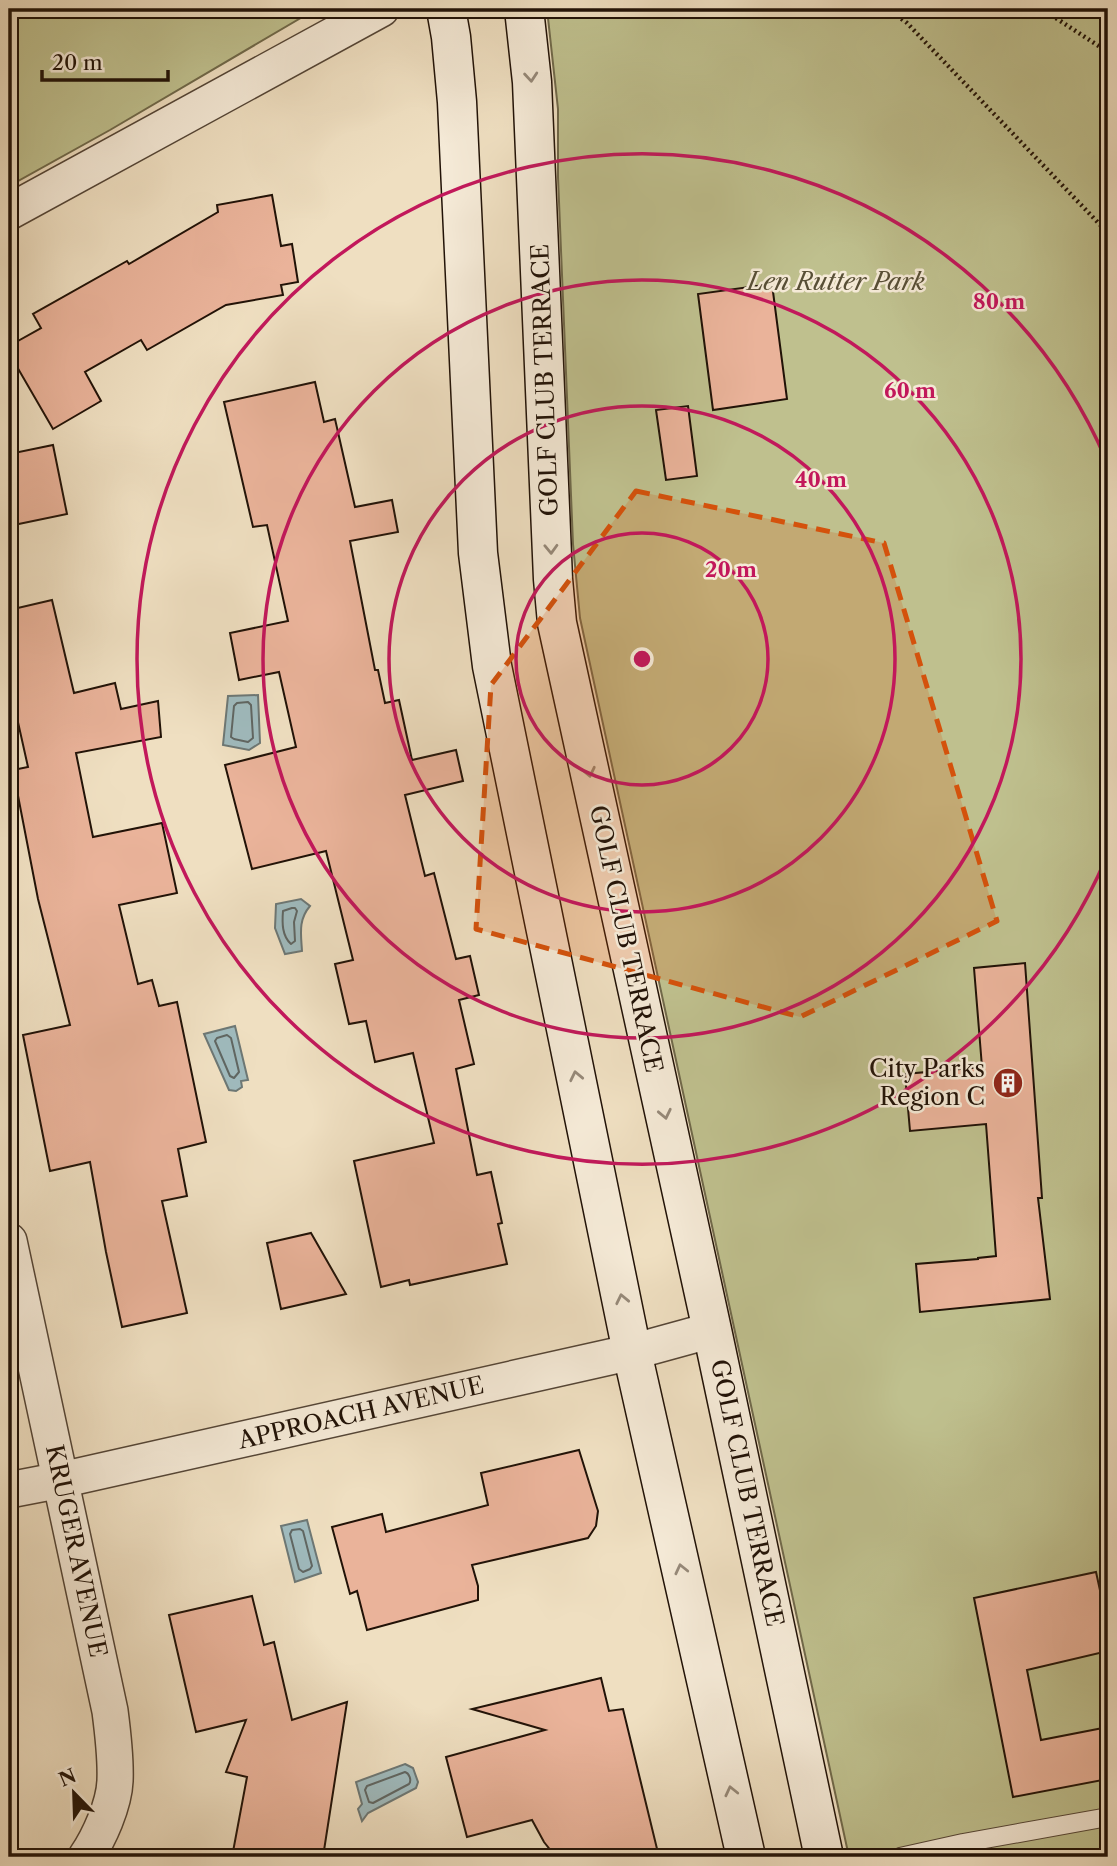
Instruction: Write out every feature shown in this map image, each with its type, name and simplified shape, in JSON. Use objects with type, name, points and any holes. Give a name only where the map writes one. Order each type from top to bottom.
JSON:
[{"type":"street","points":[[9,212],[381,9]]},
{"type":"street","points":[[446,9],[457,102],[478,553],[492,666],[632,1352],[746,1857]]},
{"type":"street","name":"GOLF CLUB TERRACE","points":[[524,9],[532,82],[543,303],[552,579],[557,623],[824,1857]]},
{"type":"street","name":"KRUGER AVENUE","points":[[9,1241],[110,1710],[115,1752],[115,1784],[107,1813],[86,1857]]},
{"type":"street","name":"APPROACH AVENUE","points":[[9,1490],[632,1352],[712,1330]]},
{"type":"lane","points":[[900,1857],[1108,1817]]},
{"type":"path","points":[[888,9],[907,23],[1108,233]]},
{"type":"path","points":[[1042,9],[1108,52]]},
{"type":"highlighted area","points":[[636,491],[884,543],[997,921],[800,1017],[476,929],[491,685]]},
{"type":"green space","points":[[9,9],[316,9],[9,186]]},
{"type":"green space","name":"Len Rutter Park","points":[[547,9],[1108,9],[1108,1857],[849,1857],[580,618],[573,544],[558,177],[558,109]]},
{"type":"water","points":[[258,695],[260,743],[249,750],[223,745],[228,696]]},
{"type":"water","points":[[301,899],[310,906],[302,922],[302,951],[285,954],[275,928],[276,904]]},
{"type":"water","points":[[235,1026],[248,1080],[241,1081],[242,1087],[236,1091],[229,1090],[204,1034]]},
{"type":"water","points":[[307,1520],[321,1573],[295,1582],[281,1526]]},
{"type":"water","points":[[405,1764],[413,1768],[418,1782],[416,1788],[368,1813],[362,1821],[358,1809],[362,1804],[356,1782]]},
{"type":"building","points":[[272,195],[281,246],[292,244],[298,282],[281,285],[283,295],[226,305],[147,350],[141,340],[85,372],[101,401],[53,429],[9,353],[9,346],[41,328],[33,314],[127,261],[129,264],[218,212],[217,205]]},
{"type":"building","points":[[772,284],[787,399],[713,410],[698,294]]},
{"type":"building","points":[[315,382],[324,422],[335,419],[355,507],[392,500],[398,532],[350,541],[375,670],[378,670],[385,703],[399,700],[412,760],[456,750],[463,781],[405,795],[425,876],[434,873],[456,959],[470,956],[479,995],[459,1000],[474,1064],[456,1069],[477,1175],[491,1172],[507,1264],[410,1285],[409,1280],[381,1287],[354,1161],[434,1143],[413,1053],[375,1062],[366,1021],[349,1024],[335,964],[353,960],[326,851],[252,869],[225,765],[296,747],[279,672],[239,680],[230,633],[288,621],[267,525],[253,527],[224,402]]},
{"type":"building","points":[[688,406],[697,476],[666,480],[656,410]]},
{"type":"building","points":[[53,445],[67,514],[9,526],[9,454]]},
{"type":"building","points":[[52,600],[74,693],[115,683],[121,709],[158,701],[161,737],[76,753],[93,837],[162,823],[177,893],[119,905],[138,984],[152,980],[159,1006],[177,1002],[206,1142],[178,1149],[187,1196],[162,1201],[187,1313],[122,1327],[90,1162],[50,1171],[23,1035],[70,1025],[38,899],[13,770],[28,767],[9,682],[9,610]]},
{"type":"building","points":[[1025,963],[1042,1198],[1038,1198],[1050,1299],[920,1312],[916,1264],[996,1256],[986,1124],[910,1131],[905,1074],[982,1067],[974,968]]},
{"type":"building","points":[[311,1233],[346,1294],[281,1309],[267,1243]]},
{"type":"building","points":[[579,1450],[598,1511],[596,1526],[588,1538],[472,1565],[478,1586],[478,1600],[367,1630],[357,1591],[350,1594],[332,1527],[382,1514],[386,1532],[488,1505],[481,1473]]},
{"type":"building","points":[[1096,1572],[1108,1627],[1108,1651],[1027,1670],[1041,1740],[1108,1727],[1108,1779],[1013,1797],[974,1598]]},
{"type":"building","points":[[252,1596],[264,1645],[274,1642],[292,1720],[347,1702],[323,1857],[232,1857],[247,1777],[226,1772],[246,1720],[196,1732],[169,1615]]},
{"type":"building","points":[[601,1678],[609,1711],[623,1709],[659,1857],[603,1857],[552,1852],[532,1820],[467,1837],[446,1757],[545,1730],[472,1709]]},
{"type":"place","name":"City Parks Region C","points":[[1008,1083]]}]
